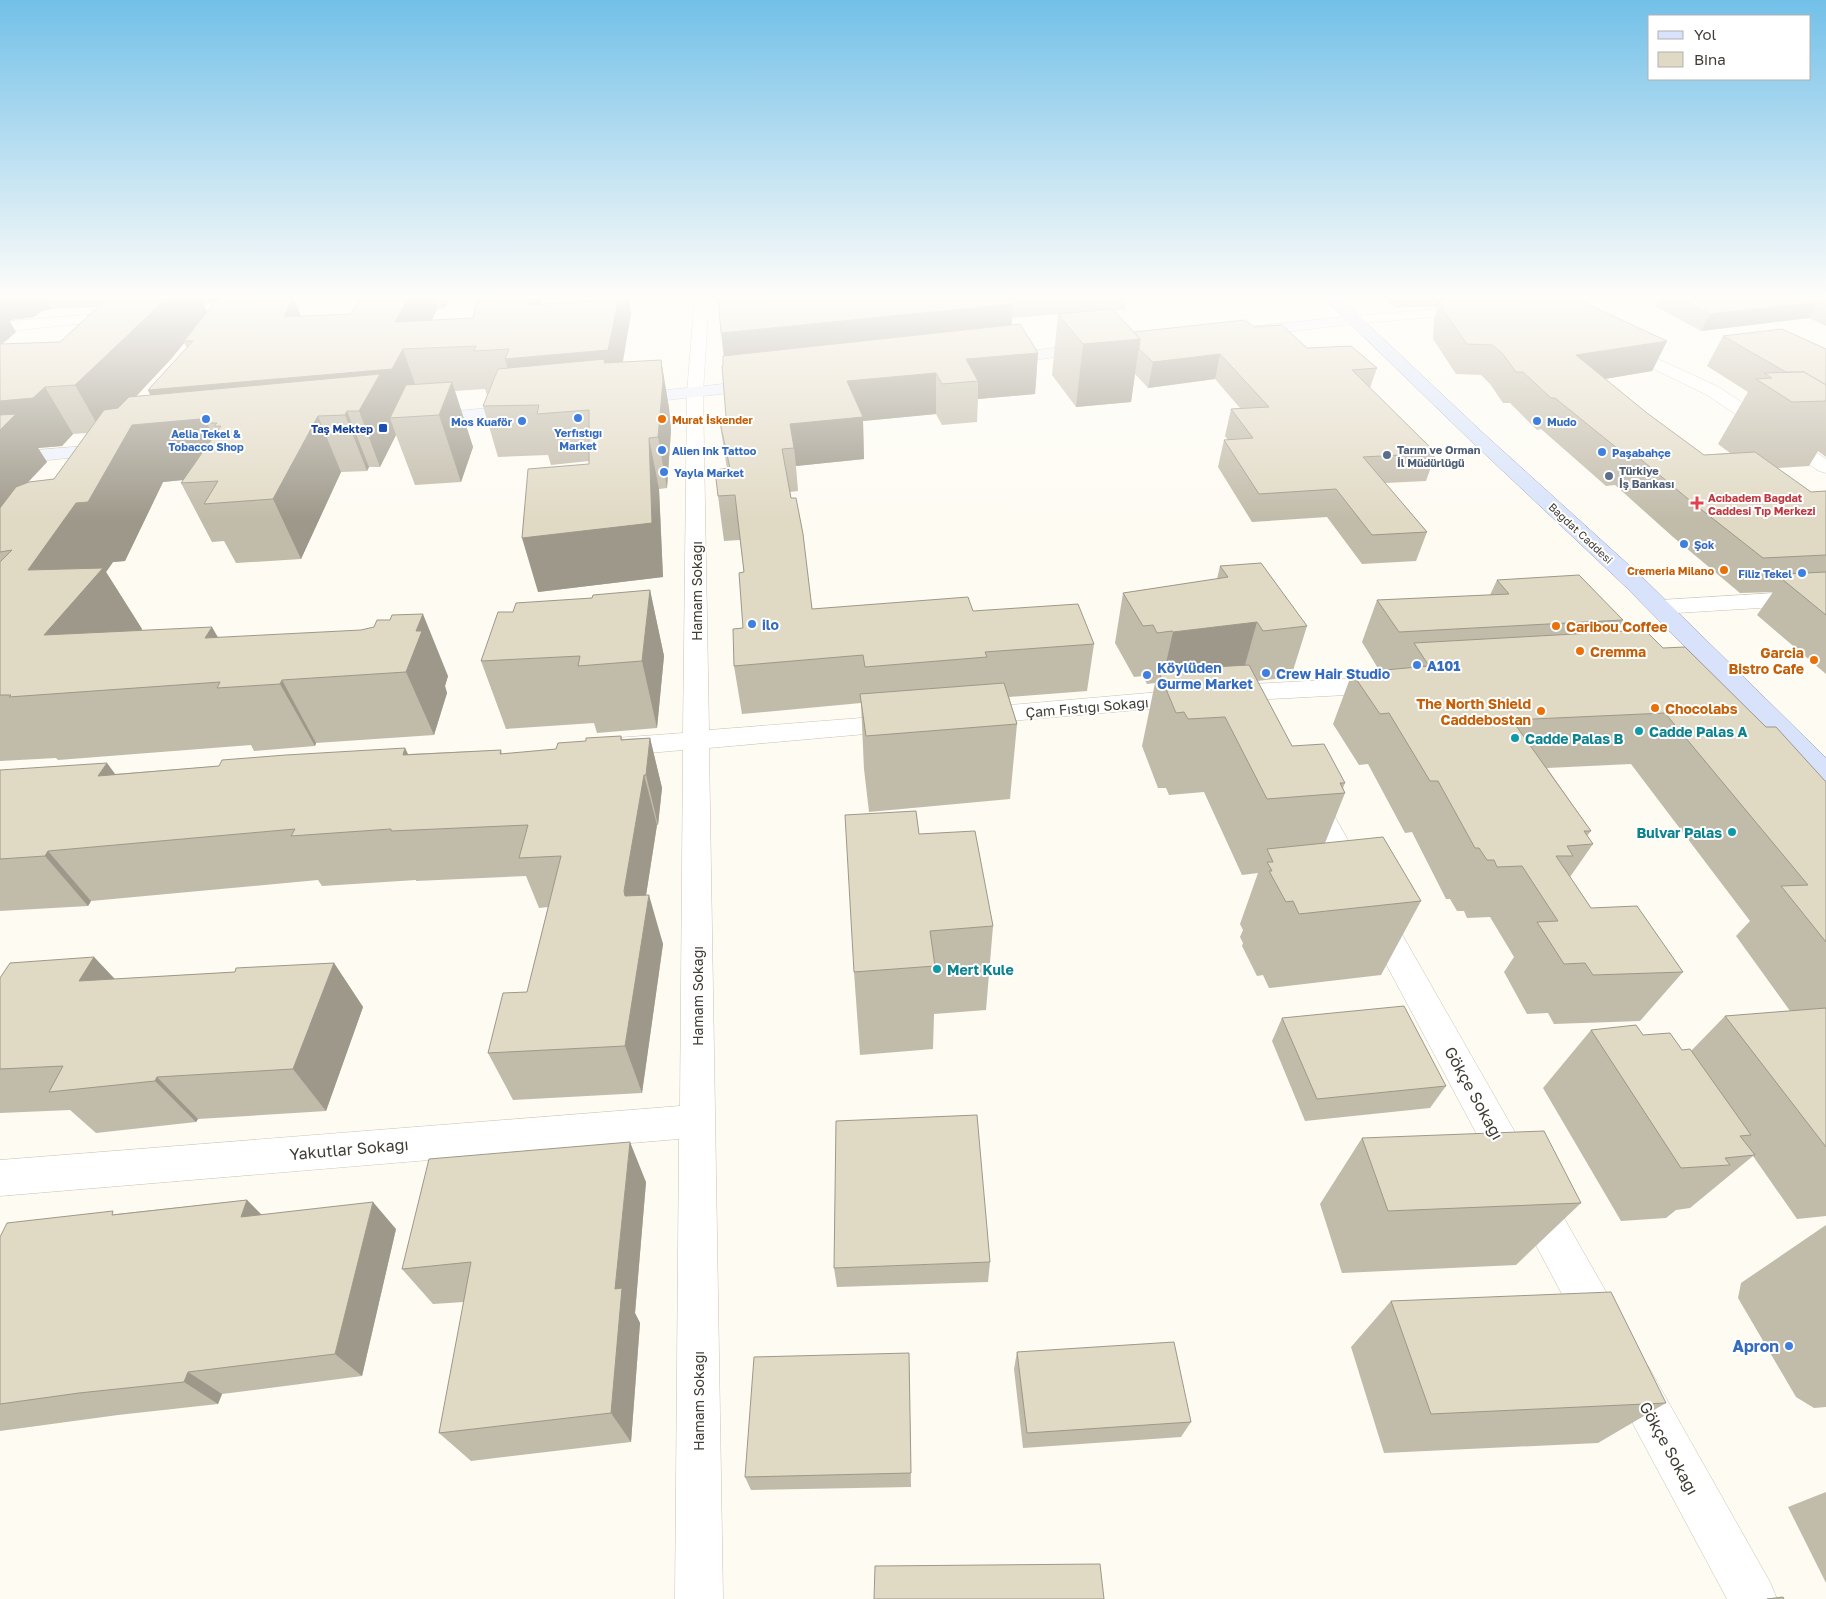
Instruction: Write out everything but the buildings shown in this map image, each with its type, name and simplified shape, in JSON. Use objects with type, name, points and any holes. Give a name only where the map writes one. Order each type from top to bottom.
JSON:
[{"type":"main road","name":"Bağdat Caddesi","points":[[1409,372],[1660,607],[1826,774]]},
{"type":"main road","points":[[616,400],[774,384]]},
{"type":"main road","points":[[407,421],[536,408]]},
{"type":"main road","points":[[0,459],[125,446],[100,469]]},
{"type":"street","name":"Hamam Sokağı","points":[[697,372],[695,393],[699,1599]]},
{"type":"street","points":[[1673,372],[1714,391],[1826,467]]},
{"type":"street","points":[[1660,607],[1826,597]]},
{"type":"street","points":[[1685,667],[1718,665]]},
{"type":"street","name":"Çam Fıstığı Sokağı","points":[[954,718],[1252,692],[1410,683]]},
{"type":"street","points":[[1252,692],[1272,727]]},
{"type":"street","points":[[587,749],[924,720]]},
{"type":"street","name":"Gökçe Sokağı","points":[[1296,771],[1753,1599]]},
{"type":"street","name":"Yakutlar Sokağı","points":[[0,1178],[698,1121]]},
{"type":"place","name":"Yerfıstığı Market","points":[[578,418]]},
{"type":"place","name":"Aelia Tekel & Tobacco Shop","points":[[206,419]]},
{"type":"place","name":"Murat İskender","points":[[662,419]]},
{"type":"place","name":"Mos Kuaför","points":[[522,421]]},
{"type":"place","name":"Mudo","points":[[1537,421]]},
{"type":"place","name":"Taş Mektep","points":[[383,428]]},
{"type":"place","name":"Alien Ink Tattoo","points":[[662,450]]},
{"type":"place","name":"Paşabahçe","points":[[1602,452]]},
{"type":"place","name":"Tarım ve Orman İl Müdürlüğü","points":[[1387,455]]},
{"type":"place","name":"Yayla Market","points":[[664,472]]},
{"type":"place","name":"Türkiye İş Bankası","points":[[1609,476]]},
{"type":"place","name":"Acıbadem Bağdat Caddesi Tıp Merkezi","points":[[1697,503]]},
{"type":"place","name":"Şok","points":[[1684,544]]},
{"type":"place","name":"Cremeria Milano","points":[[1724,570]]},
{"type":"place","name":"Filiz Tekel","points":[[1802,573]]},
{"type":"place","name":"ilo","points":[[752,624]]},
{"type":"place","name":"Caribou Coffee","points":[[1556,626]]},
{"type":"place","name":"Cremma","points":[[1580,651]]},
{"type":"place","name":"Garcia Bistro Cafe","points":[[1814,660]]},
{"type":"place","name":"A101","points":[[1417,665]]},
{"type":"place","name":"Crew Hair Studio","points":[[1266,673]]},
{"type":"place","name":"Köylüden Gurme Market","points":[[1147,675]]},
{"type":"place","name":"Chocolabs","points":[[1655,708]]},
{"type":"place","name":"The North Shield Caddebostan","points":[[1541,711]]},
{"type":"place","name":"Cadde Palas A","points":[[1639,731]]},
{"type":"place","name":"Cadde Palas B","points":[[1515,738]]},
{"type":"place","name":"Bulvar Palas","points":[[1732,832]]},
{"type":"place","name":"Mert Kule","points":[[937,969]]},
{"type":"place","name":"Apron","points":[[1789,1346]]}]
